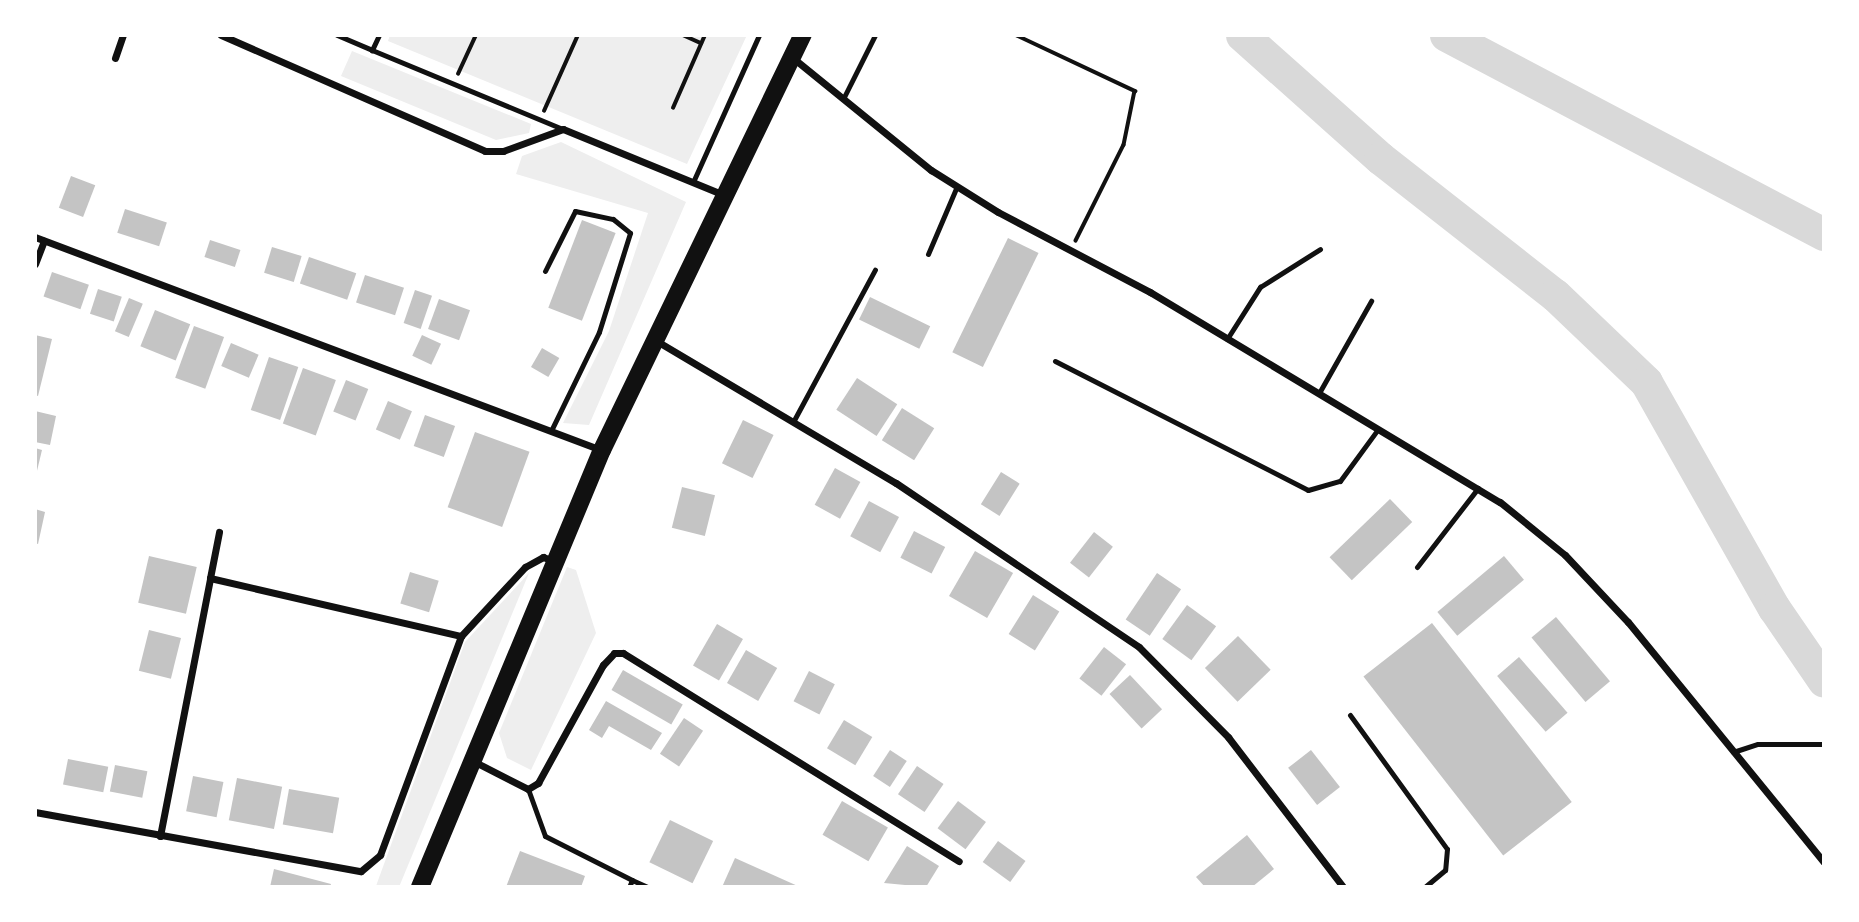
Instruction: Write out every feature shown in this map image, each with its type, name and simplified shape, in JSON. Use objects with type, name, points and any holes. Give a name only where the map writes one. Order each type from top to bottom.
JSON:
[{"type":"main road","points":[[420,887],[602,450],[803,35]]},
{"type":"street","points":[[115,58],[123,35]]},
{"type":"street","points":[[221,35],[485,151],[503,151],[563,129],[724,195]]},
{"type":"street","points":[[792,57],[957,186],[1227,339],[1478,488],[1565,555],[1628,622],[1824,862]]},
{"type":"street","points":[[35,237],[602,450]]},
{"type":"street","points":[[35,264],[44,241]]},
{"type":"street","points":[[654,340],[1009,555],[1139,647],[1228,737],[1343,887]]},
{"type":"street","points":[[160,836],[219,533]]},
{"type":"street","points":[[35,812],[346,872],[372,866],[461,636],[525,567],[543,557],[554,561]]},
{"type":"street","points":[[210,578],[461,636]]},
{"type":"street","points":[[473,760],[528,789],[551,767],[603,664],[614,653],[623,653],[959,861]]},
{"type":"lane","points":[[337,35],[563,129]]},
{"type":"lane","points":[[372,50],[379,35]]},
{"type":"lane","points":[[693,182],[759,35]]},
{"type":"lane","points":[[843,99],[875,35]]},
{"type":"lane","points":[[928,254],[957,186]]},
{"type":"lane","points":[[545,271],[575,211],[613,219],[630,233],[598,332],[551,431]]},
{"type":"lane","points":[[1227,339],[1260,287],[1320,249]]},
{"type":"lane","points":[[793,422],[874,271]]},
{"type":"lane","points":[[1319,393],[1371,301]]},
{"type":"lane","points":[[1055,362],[1308,490],[1340,481],[1378,429]]},
{"type":"lane","points":[[1417,567],[1478,488]]},
{"type":"lane","points":[[1350,715],[1447,849],[1445,870],[1425,887]]},
{"type":"lane","points":[[1733,752],[1758,744],[1824,744]]},
{"type":"lane","points":[[528,789],[545,836],[648,887]]},
{"type":"lane","points":[[629,887],[632,880]]},
{"type":"path","points":[[454,83],[476,35]]},
{"type":"path","points":[[540,120],[578,35]]},
{"type":"path","points":[[682,35],[702,43]]},
{"type":"path","points":[[673,108],[705,35]]},
{"type":"path","points":[[1016,35],[1135,91],[1124,145],[1072,250]]},
{"type":"shaded area","points":[[390,35],[747,35],[687,164],[388,41]]},
{"type":"shaded area","points":[[352,51],[531,124],[529,133],[496,140],[341,76]]},
{"type":"shaded area","points":[[561,142],[686,202],[589,425],[563,423],[609,331],[648,213],[516,174],[522,156]]},
{"type":"shaded area","points":[[567,567],[576,570],[596,633],[531,770],[507,758],[499,733]]},
{"type":"shaded area","points":[[529,573],[399,887],[376,886],[465,642]]},
{"type":"building","points":[[71,176],[95,185],[83,217],[59,208]]},
{"type":"building","points":[[125,209],[167,223],[159,246],[117,233]]},
{"type":"building","points":[[582,220],[616,233],[582,321],[548,308]]},
{"type":"building","points":[[1008,238],[1039,253],[983,367],[952,352]]},
{"type":"building","points":[[210,240],[240,250],[235,267],[204,257]]},
{"type":"building","points":[[272,247],[302,256],[294,282],[264,273]]},
{"type":"building","points":[[309,257],[356,273],[347,300],[300,283]]},
{"type":"building","points":[[52,272],[89,285],[80,309],[44,297]]},
{"type":"building","points":[[365,275],[404,288],[395,315],[356,303]]},
{"type":"building","points":[[98,289],[122,297],[114,321],[90,314]]},
{"type":"building","points":[[415,290],[432,296],[421,329],[404,323]]},
{"type":"building","points":[[870,297],[930,326],[919,349],[859,319]]},
{"type":"building","points":[[129,298],[143,304],[129,337],[115,331]]},
{"type":"building","points":[[439,299],[470,310],[459,340],[428,329]]},
{"type":"building","points":[[155,310],[190,324],[176,360],[140,346]]},
{"type":"building","points":[[194,326],[224,337],[205,389],[175,378]]},
{"type":"building","points":[[35,335],[52,339],[38,396],[35,395]]},
{"type":"building","points":[[422,335],[441,344],[431,365],[412,356]]},
{"type":"building","points":[[231,343],[259,355],[249,378],[221,366]]},
{"type":"building","points":[[542,348],[559,358],[548,377],[531,367]]},
{"type":"building","points":[[269,357],[298,367],[280,420],[251,410]]},
{"type":"building","points":[[303,368],[336,380],[316,435],[283,423]]},
{"type":"building","points":[[857,378],[897,404],[877,436],[836,410]]},
{"type":"building","points":[[346,380],[368,389],[356,421],[333,412]]},
{"type":"building","points":[[388,401],[412,411],[400,440],[376,430]]},
{"type":"building","points":[[902,408],[934,428],[914,460],[882,440]]},
{"type":"building","points":[[35,411],[56,416],[50,445],[35,442]]},
{"type":"building","points":[[425,415],[455,426],[444,457],[414,446]]},
{"type":"building","points":[[743,420],[774,435],[753,478],[722,463]]},
{"type":"building","points":[[475,432],[530,452],[502,527],[448,507]]},
{"type":"building","points":[[35,448],[42,450],[36,475],[35,475]]},
{"type":"building","points":[[835,468],[860,482],[840,519],[815,505]]},
{"type":"building","points":[[1001,472],[1020,484],[1000,516],[981,504]]},
{"type":"building","points":[[682,487],[715,495],[705,536],[672,528]]},
{"type":"building","points":[[1390,499],[1412,522],[1352,580],[1330,557]]},
{"type":"building","points":[[869,501],[899,517],[880,552],[850,536]]},
{"type":"building","points":[[35,509],[45,512],[38,544],[35,543]]},
{"type":"building","points":[[914,531],[945,547],[932,574],[900,558]]},
{"type":"building","points":[[1094,532],[1113,547],[1089,578],[1070,563]]},
{"type":"building","points":[[975,551],[1013,573],[987,618],[949,596]]},
{"type":"building","points":[[149,556],[197,567],[186,614],[138,603]]},
{"type":"building","points":[[1504,556],[1524,580],[1457,636],[1437,612]]},
{"type":"building","points":[[410,572],[439,581],[429,612],[400,604]]},
{"type":"building","points":[[1157,573],[1181,589],[1150,636],[1126,619]]},
{"type":"building","points":[[1033,595],[1059,611],[1035,650],[1009,634]]},
{"type":"building","points":[[1187,605],[1216,626],[1191,660],[1162,639]]},
{"type":"building","points":[[1556,617],[1610,681],[1585,702],[1531,638]]},
{"type":"building","points":[[1432,623],[1572,802],[1503,855],[1363,677]]},
{"type":"building","points":[[717,624],[743,639],[719,681],[693,666]]},
{"type":"building","points":[[149,630],[181,638],[171,679],[139,671]]},
{"type":"building","points":[[1238,636],[1271,670],[1238,702],[1205,668]]},
{"type":"building","points":[[1104,647],[1126,664],[1101,696],[1079,679]]},
{"type":"building","points":[[746,650],[777,668],[758,701],[727,683]]},
{"type":"building","points":[[1519,657],[1568,713],[1546,732],[1497,676]]},
{"type":"building","points":[[623,670],[683,704],[671,724],[612,690]]},
{"type":"building","points":[[809,671],[835,684],[819,714],[794,701]]},
{"type":"building","points":[[1130,675],[1162,709],[1142,728],[1110,694]]},
{"type":"building","points":[[606,701],[662,733],[651,750],[609,726],[602,738],[589,730]]},
{"type":"building","points":[[684,718],[703,731],[679,767],[660,754]]},
{"type":"building","points":[[844,720],[872,737],[855,765],[827,748]]},
{"type":"building","points":[[890,750],[907,761],[890,787],[873,776]]},
{"type":"building","points":[[1311,750],[1340,787],[1317,805],[1288,768]]},
{"type":"building","points":[[68,759],[108,767],[103,792],[63,785]]},
{"type":"building","points":[[115,765],[147,771],[142,798],[110,792]]},
{"type":"building","points":[[917,766],[944,784],[925,812],[898,794]]},
{"type":"building","points":[[193,776],[223,782],[217,817],[186,811]]},
{"type":"building","points":[[237,778],[282,787],[274,829],[229,820]]},
{"type":"building","points":[[289,789],[339,798],[333,833],[283,824]]},
{"type":"building","points":[[842,801],[888,828],[868,861],[822,835]]},
{"type":"building","points":[[958,801],[986,822],[965,849],[938,828]]},
{"type":"building","points":[[670,820],[713,841],[693,883],[649,862]]},
{"type":"building","points":[[1247,835],[1274,869],[1252,887],[1205,887],[1196,877]]},
{"type":"building","points":[[998,841],[1026,861],[1010,882],[983,862]]},
{"type":"building","points":[[907,846],[939,866],[926,887],[884,883]]},
{"type":"building","points":[[520,851],[585,876],[581,887],[506,887]]},
{"type":"building","points":[[735,858],[800,887],[722,887]]},
{"type":"building","points":[[274,869],[331,884],[330,887],[270,887]]},
{"type":"waterway","points":[[1242,35],[1380,158],[1555,295],[1646,382],[1774,608],[1824,681]]},
{"type":"waterway","points":[[1446,35],[1824,234]]}]
